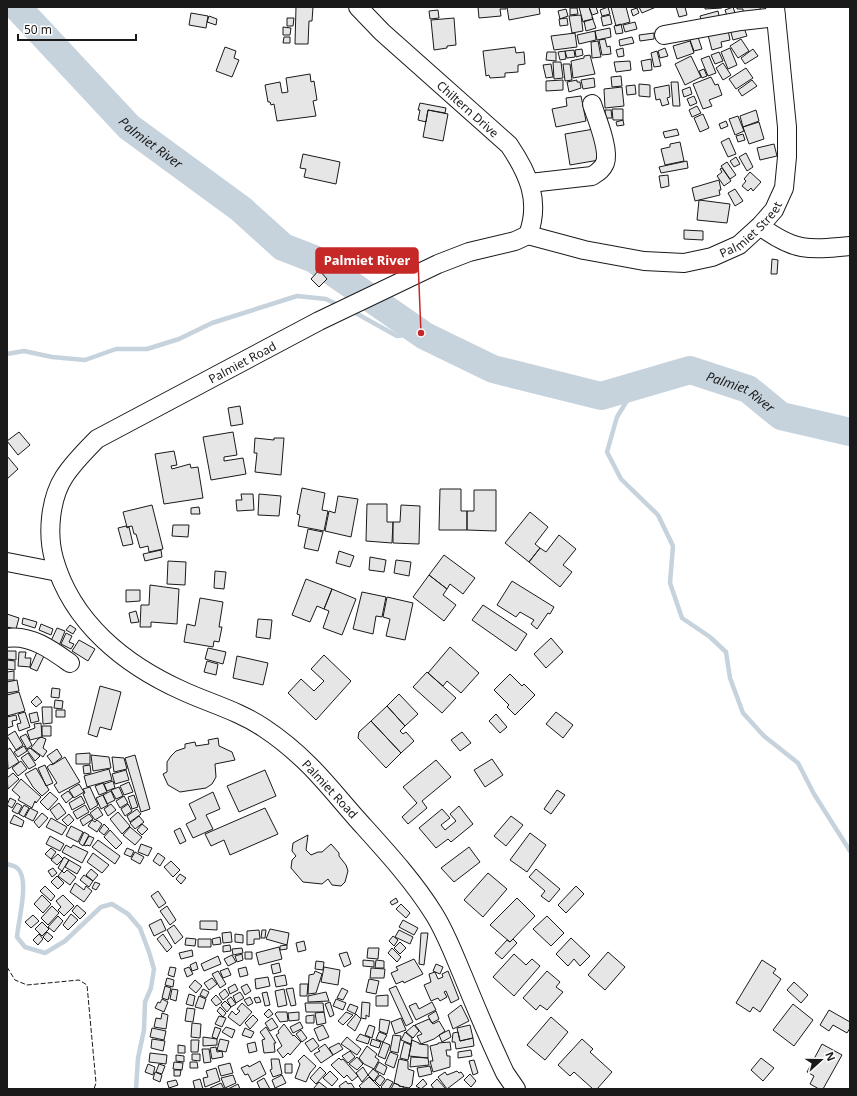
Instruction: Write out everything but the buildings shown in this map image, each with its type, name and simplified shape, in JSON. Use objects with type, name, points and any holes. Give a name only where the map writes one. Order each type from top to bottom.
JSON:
[{"type":"street","name":"Chiltern Drive","points":[[358,7],[382,32],[509,145],[524,168],[530,183],[533,221],[528,235]]},
{"type":"street","points":[[664,35],[741,21],[776,12]]},
{"type":"street","name":"Palmiet Street","points":[[528,235],[584,250],[644,261],[684,263],[712,257],[739,245],[760,226],[774,210],[784,188],[787,157],[787,127],[776,12]]},
{"type":"street","points":[[530,183],[592,176],[601,171],[606,161],[605,148],[592,104]]},
{"type":"street","points":[[760,226],[786,243],[806,249],[850,246]]},
{"type":"street","name":"Palmiet Road","points":[[516,1089],[505,1073],[449,943],[434,915],[392,858],[309,766],[262,727],[226,708],[183,691],[153,676],[117,653],[90,626],[72,602],[58,572],[51,549],[50,529],[55,500],[62,479],[82,454],[97,439],[319,321],[438,264],[468,252],[515,241],[528,235]]},
{"type":"street","points":[[7,562],[58,572]]},
{"type":"street","points":[[7,638],[14,637],[28,639],[55,652],[70,663]]},
{"type":"waterway","name":"Palmiet River","points":[[17,7],[129,127],[241,209],[283,247],[314,259],[425,336],[493,369],[601,396],[690,370],[748,389],[781,416],[850,432]]},
{"type":"waterway","points":[[7,354],[24,351],[52,357],[85,360],[116,349],[147,349],[179,339],[212,323],[297,296],[326,299],[340,306]]},
{"type":"waterway","points":[[352,311],[397,336],[421,333]]},
{"type":"waterway","points":[[636,386],[617,417],[607,452],[621,479],[658,515],[673,546],[670,583],[682,618],[710,637],[726,652],[730,678],[743,713],[764,736],[798,763],[814,794],[850,851]]},
{"type":"waterway","points":[[7,864],[16,867],[23,880],[17,937],[25,947],[45,953],[65,941],[101,907],[112,904],[128,914],[140,928],[154,969],[151,988],[145,1002],[144,1030],[138,1058],[136,1089]]},
{"type":"fence","points":[[7,967],[15,980],[27,985],[79,980],[87,985],[96,1083],[94,1089]]},
{"type":"place","name":"Palmiet River","points":[[421,333]]}]
